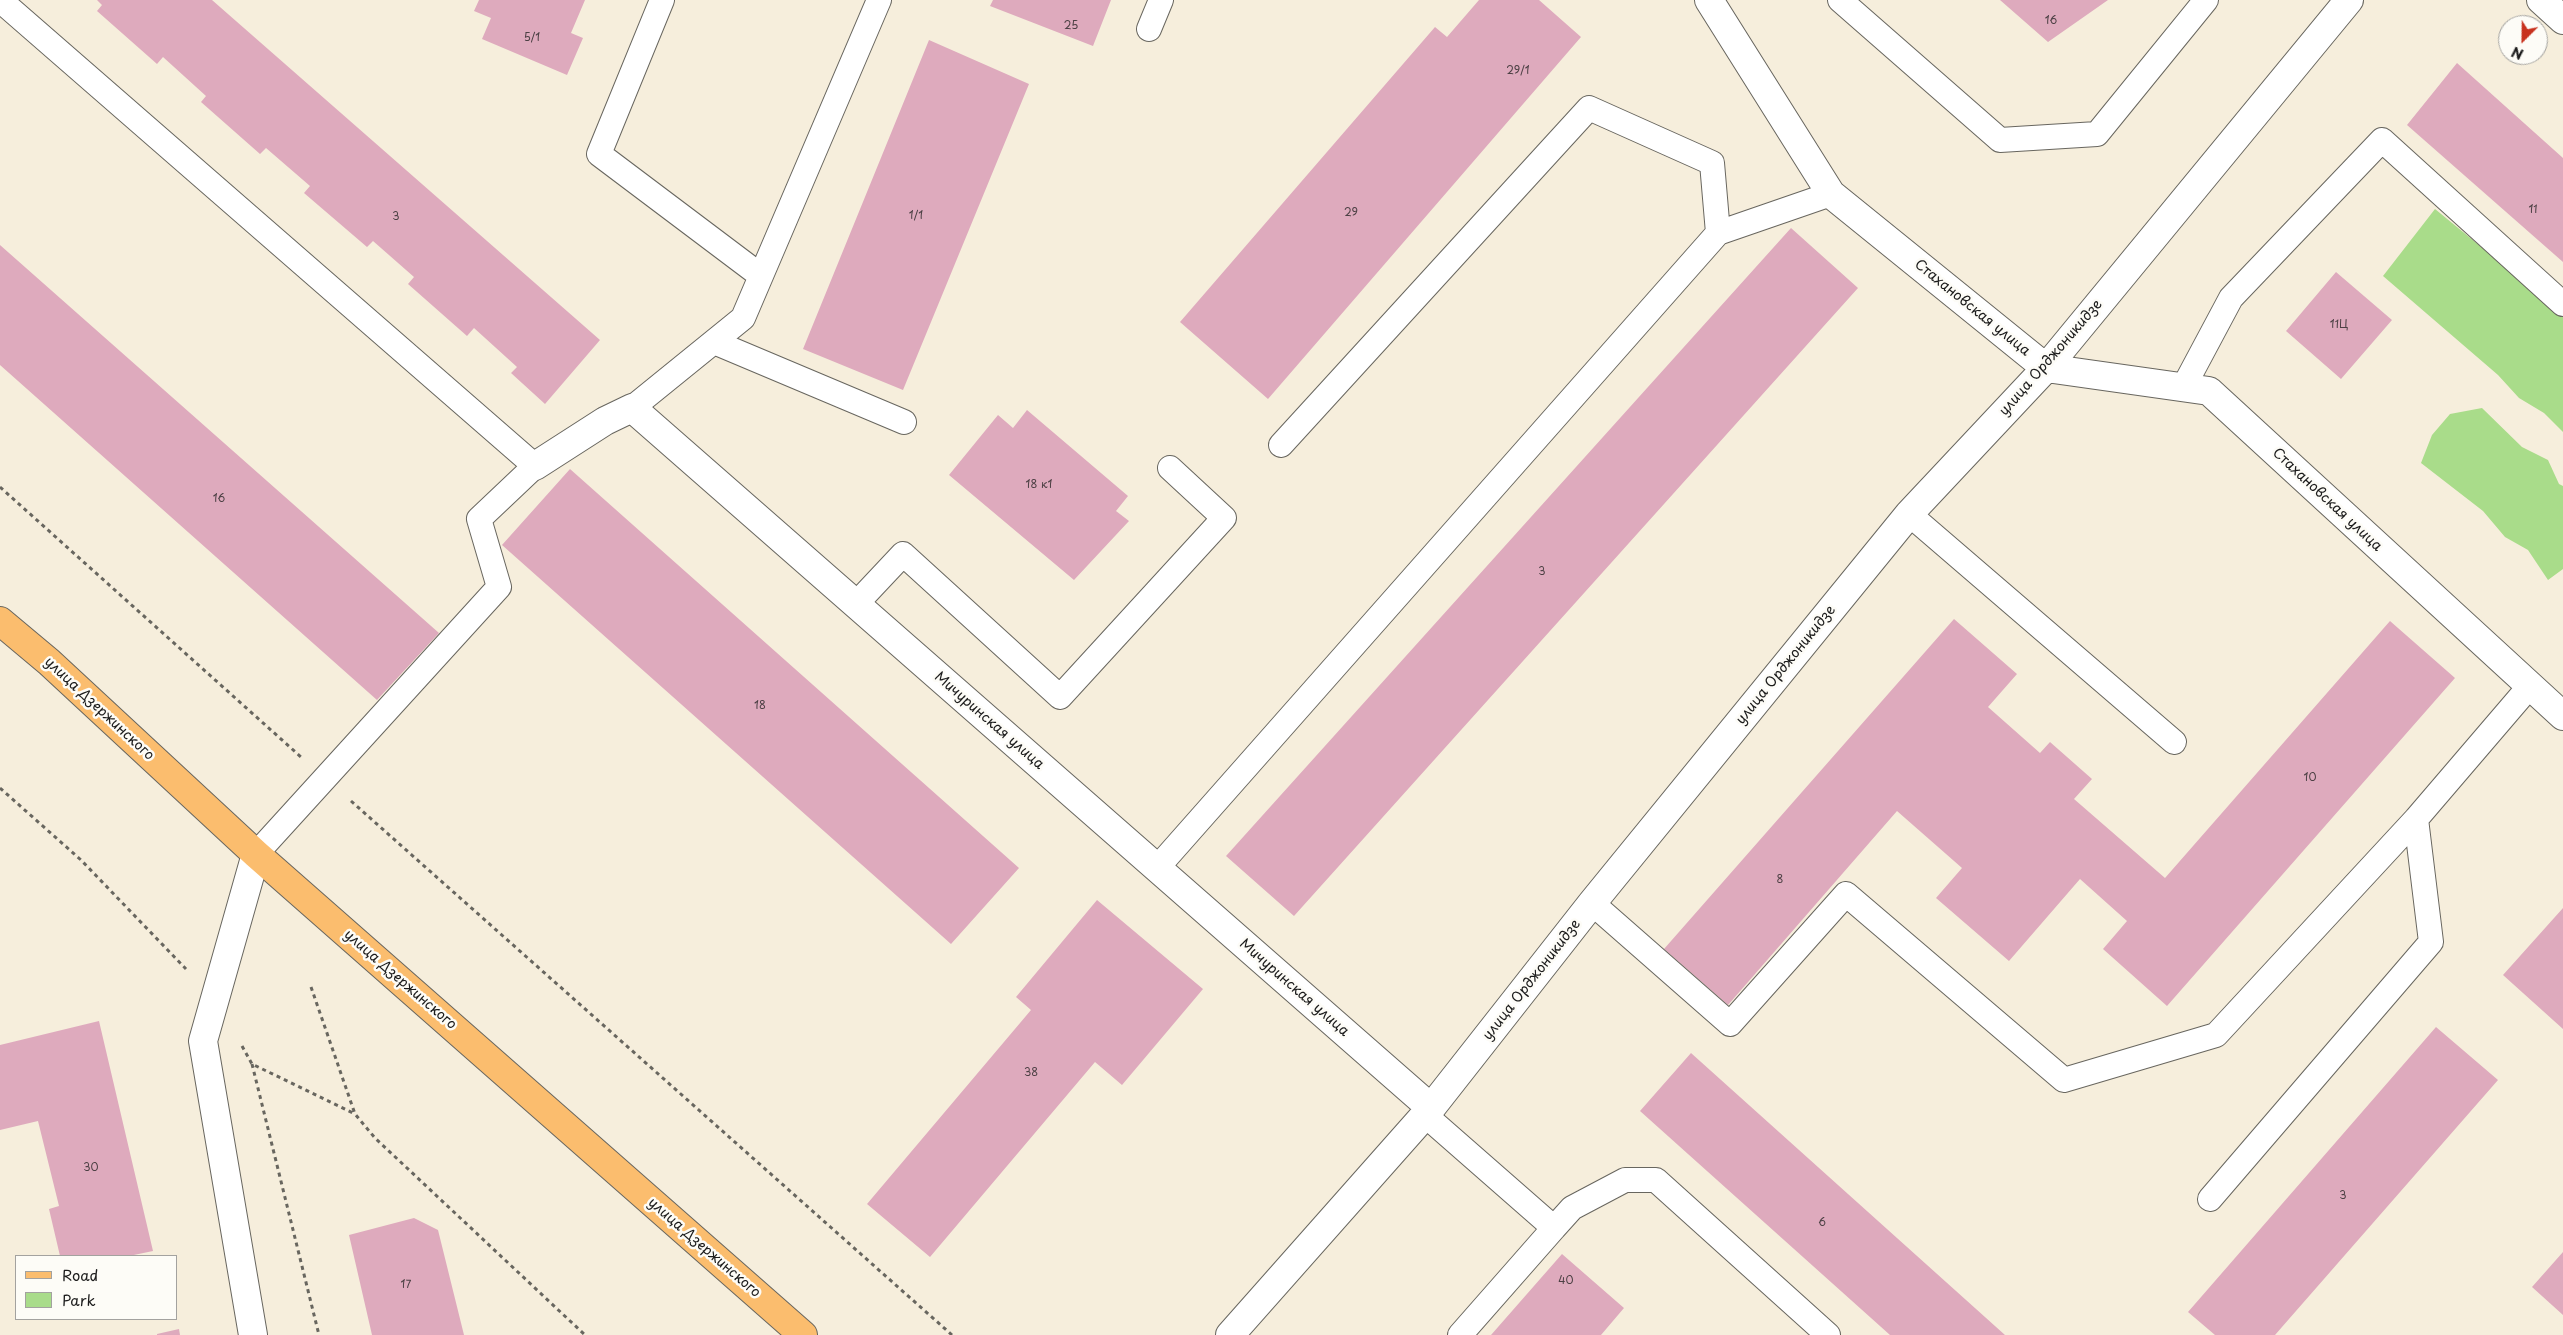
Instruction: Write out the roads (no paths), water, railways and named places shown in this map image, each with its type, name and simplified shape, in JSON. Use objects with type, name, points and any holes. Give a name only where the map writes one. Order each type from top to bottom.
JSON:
[{"type":"main road","name":"улица Дзержинского","points":[[0,621],[49,662],[256,854],[803,1335]]},
{"type":"street","name":"Стахановская улица","points":[[1709,0],[1831,194],[2046,368],[2209,392],[2529,687],[2563,716]]},
{"type":"street","name":"улица Орджоникидзе","points":[[1230,1335],[1428,1111],[1592,904],[1909,514],[2046,368],[2350,0]]},
{"type":"street","points":[[2541,0],[2563,20]]},
{"type":"street","points":[[535,466],[605,421],[632,408]]},
{"type":"street","name":"Мичуринская улица","points":[[632,408],[1157,868],[1428,1111]]},
{"type":"street","points":[[253,1335],[203,1041],[256,854]]},
{"type":"lane","points":[[0,0],[535,466],[478,519],[499,587],[256,854]]},
{"type":"lane","points":[[662,0],[599,154],[761,276]]},
{"type":"lane","points":[[632,408],[743,318],[879,0]]},
{"type":"lane","points":[[1150,29],[1161,0]]},
{"type":"lane","points":[[1840,0],[2000,140],[2097,134],[2206,0]]},
{"type":"lane","points":[[1281,445],[1589,108],[1712,163],[1718,233]]},
{"type":"lane","points":[[2183,388],[2231,298],[2382,140],[2563,304]]},
{"type":"lane","points":[[1157,868],[1718,233],[1831,194]]},
{"type":"lane","points":[[714,342],[904,422]]},
{"type":"lane","points":[[856,604],[903,554],[1060,698],[1224,518],[1170,468]]},
{"type":"lane","points":[[1909,514],[2174,742]]},
{"type":"lane","points":[[1592,904],[1730,1024],[1846,894],[2064,1080],[2216,1035],[2416,819],[2529,687]]},
{"type":"lane","points":[[2210,1199],[2431,942],[2416,819]]},
{"type":"lane","points":[[1428,1111],[1554,1228]]},
{"type":"lane","points":[[1460,1335],[1572,1208],[1625,1180],[1656,1180],[1828,1335]]}]
